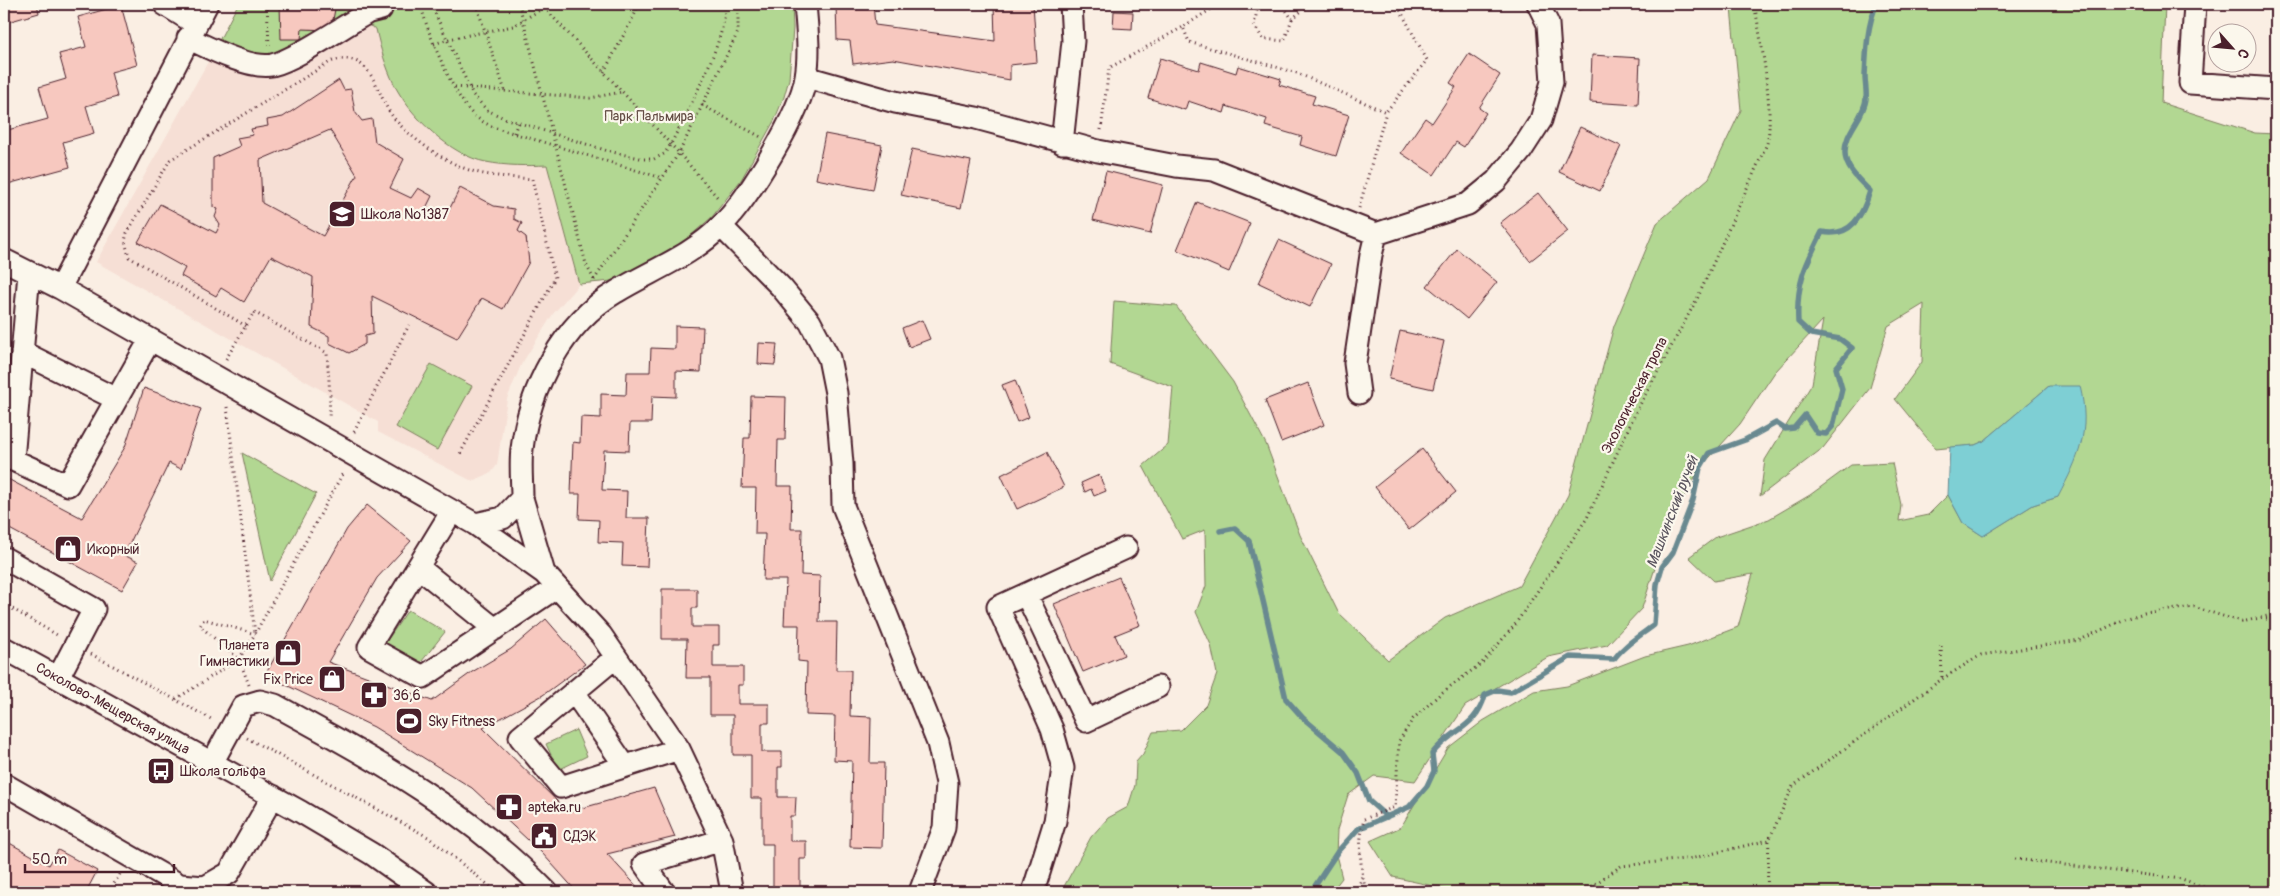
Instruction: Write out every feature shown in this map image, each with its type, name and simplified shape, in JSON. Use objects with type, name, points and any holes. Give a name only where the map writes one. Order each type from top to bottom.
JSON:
[{"type":"street","points":[[164,4],[214,50],[253,64],[271,65],[296,54],[369,12],[381,9]]},
{"type":"street","points":[[60,288],[207,4]]},
{"type":"street","points":[[550,580],[522,498],[522,449],[533,401],[564,340],[579,320],[603,300],[692,249],[726,220],[761,172],[777,145],[795,107],[806,77],[805,4]]},
{"type":"street","points":[[1062,143],[1073,40],[1071,4]]},
{"type":"street","points":[[806,77],[895,102],[976,118],[1062,143],[1176,166],[1214,170],[1376,234],[1468,204],[1496,181],[1521,151],[1541,120],[1552,82],[1548,24],[1538,4]]},
{"type":"street","points":[[2195,4],[2190,83],[2276,90]]},
{"type":"street","points":[[726,220],[810,322],[829,358],[836,393],[842,464],[843,506],[938,743],[947,783],[944,828],[920,892]]},
{"type":"street","points":[[1359,393],[1355,363],[1371,255],[1376,234]]},
{"type":"street","points":[[4,260],[60,288],[475,524],[550,580],[601,635],[679,749],[722,840],[732,892]]},
{"type":"street","points":[[29,273],[13,460],[68,485],[150,340]]},
{"type":"street","points":[[22,352],[116,399]]},
{"type":"street","points":[[475,524],[503,518],[522,498]]},
{"type":"street","points":[[452,511],[369,647],[423,678],[495,629],[550,580]]},
{"type":"street","points":[[1033,892],[1055,822],[1063,768],[1052,729],[998,607],[1126,548]]},
{"type":"street","points":[[4,558],[94,609],[58,678]]},
{"type":"street","points":[[418,567],[495,629]]},
{"type":"street","points":[[1026,594],[1086,721],[1158,687]]},
{"type":"street","name":"Соколово-Мещерская улица","points":[[4,648],[273,796],[372,854],[422,891]]},
{"type":"street","points":[[616,657],[520,737],[561,787],[679,749]]},
{"type":"street","points":[[574,692],[625,766]]},
{"type":"street","points":[[212,763],[243,706],[260,701],[275,705],[392,769],[441,801],[488,837],[548,892]]},
{"type":"street","points":[[4,784],[180,885],[205,887],[229,873],[273,796]]},
{"type":"street","points":[[664,892],[644,864],[722,840]]},
{"type":"path","points":[[267,4],[271,65]]},
{"type":"path","points":[[421,4],[424,22],[455,87],[468,110],[481,121],[514,134],[662,178]]},
{"type":"path","points":[[433,4],[446,39],[470,88],[479,103],[487,110],[608,151],[644,160],[654,159],[664,154],[671,144],[720,33],[725,14],[724,4]]},
{"type":"path","points":[[476,4],[505,91]]},
{"type":"path","points":[[519,4],[586,264],[603,300]]},
{"type":"path","points":[[541,4],[679,153],[726,220]]},
{"type":"path","points":[[434,44],[446,39],[513,26],[550,4]]},
{"type":"path","points":[[604,72],[636,12],[637,4]]},
{"type":"path","points":[[594,280],[679,153],[738,32],[738,4]]},
{"type":"path","points":[[1098,151],[1109,68],[1183,27],[1219,4]]},
{"type":"path","points":[[1265,4],[1257,11],[1254,25],[1263,40],[1284,41],[1292,19],[1310,4]]},
{"type":"path","points":[[1282,4],[1292,19]]},
{"type":"path","points":[[1354,225],[1386,112],[1427,60],[1397,4]]},
{"type":"path","name":"Экологическая тропа","points":[[1362,876],[1360,863],[1364,819],[1395,807],[1399,741],[1413,719],[1440,694],[1482,663],[1508,634],[1587,518],[1635,414],[1698,297],[1767,143],[1768,126],[1763,47],[1754,4]]},
{"type":"path","points":[[1183,27],[1189,42],[1297,73],[1386,112]]},
{"type":"path","points":[[246,326],[129,257],[125,241],[127,233],[170,160],[330,62],[342,58],[353,60],[366,69],[387,109],[397,123],[412,137],[471,171],[532,179],[555,278],[460,454]]},
{"type":"path","points":[[455,87],[590,98],[622,92]]},
{"type":"path","points":[[702,106],[777,145]]},
{"type":"path","points":[[514,134],[518,122]]},
{"type":"path","points":[[255,634],[219,379],[254,312],[326,353],[330,395],[341,449]]},
{"type":"path","points":[[175,700],[239,660],[255,634],[341,449],[409,325]]},
{"type":"path","points":[[4,604],[175,700],[428,836],[497,892]]},
{"type":"path","points":[[1767,892],[1769,840],[1793,786],[1942,679],[1981,655],[2080,640],[2125,619],[2144,613],[2194,607],[2242,622],[2276,614]]},
{"type":"path","points":[[255,634],[204,619],[200,626],[239,660],[255,702]]},
{"type":"path","points":[[2260,619],[2276,619]]},
{"type":"path","points":[[1941,646],[1942,679]]},
{"type":"path","points":[[1583,892],[1621,866],[1694,858],[1769,840]]},
{"type":"path","points":[[2015,859],[2182,880],[2217,892]]},
{"type":"path","points":[[1357,892],[1362,876]]},
{"type":"path","points":[[1362,876],[1368,892]]},
{"type":"shaded area","name":"Школа №1387","points":[[366,24],[376,29],[381,48],[409,107],[435,134],[461,154],[526,166],[547,165],[579,284],[553,314],[521,365],[507,399],[497,465],[491,473],[472,481],[378,432],[378,422],[96,262],[209,60]]},
{"type":"green space","name":"Парк Пальмира","points":[[238,4],[792,4],[793,28],[789,79],[774,121],[741,180],[712,217],[681,244],[612,281],[579,284],[547,165],[516,165],[486,162],[459,152],[445,143],[420,121],[401,96],[386,64],[376,29],[366,24],[353,25],[270,77],[227,62],[209,60]]},
{"type":"green space","points":[[1729,4],[2165,4],[2161,103],[2255,133],[2276,134],[2276,892],[1520,892],[1502,889],[1447,889],[1393,877],[1370,841],[1401,827],[1448,748],[1483,721],[1534,691],[1567,686],[1645,656],[1688,646],[1738,627],[1753,574],[1714,581],[1689,557],[1716,537],[1769,519],[1810,495],[1851,465],[1892,463],[1901,505],[1899,521],[1928,515],[1948,495],[1963,523],[1983,536],[2033,505],[2058,497],[2049,386],[1984,441],[1975,445],[1936,449],[1895,399],[1922,362],[1924,304],[1888,326],[1870,388],[1823,448],[1760,496],[1765,460],[1812,384],[1823,320],[1775,372],[1740,424],[1700,468],[1670,522],[1642,608],[1607,645],[1548,657],[1465,706],[1415,781],[1374,776],[1348,795],[1337,830],[1336,855],[1342,878],[1331,892],[1061,892],[1091,837],[1108,818],[1128,807],[1135,785],[1136,762],[1143,754],[1153,732],[1181,730],[1206,705],[1217,674],[1211,645],[1196,612],[1206,586],[1205,530],[1182,539],[1143,466],[1168,445],[1173,387],[1110,364],[1114,301],[1176,306],[1233,382],[1266,444],[1300,535],[1338,612],[1388,660],[1445,618],[1519,586],[1568,495],[1614,326],[1657,223],[1709,178],[1741,110],[1731,8]]},
{"type":"green space","points":[[431,364],[472,386],[437,450],[396,427]]},
{"type":"green space","points":[[242,453],[316,494],[270,581]]},
{"type":"green space","points":[[408,610],[445,632],[418,666],[384,645]]},
{"type":"green space","points":[[576,730],[587,756],[558,770],[546,744]]},
{"type":"water","points":[[2049,386],[2080,386],[2084,417],[2083,431],[2081,444],[2072,469],[2058,497],[2033,505],[1983,536],[1963,523],[1948,495],[1950,447],[1975,445],[1984,441]]},
{"type":"building","points":[[4,4],[37,4],[39,13],[4,23]]},
{"type":"building","points":[[280,4],[336,4],[331,30],[302,29],[301,39],[281,39]]},
{"type":"building","points":[[836,4],[873,4],[875,25],[995,41],[994,4],[1033,4],[1037,62],[1010,65],[1010,80],[893,59],[853,64],[850,41],[837,40]]},
{"type":"building","points":[[1430,4],[1448,4],[1434,11]]},
{"type":"building","points":[[1576,4],[1592,4],[1579,10]]},
{"type":"building","points":[[2247,4],[2264,4],[2263,9],[2246,8]]},
{"type":"building","points":[[121,5],[137,65],[111,72],[117,97],[86,106],[94,133],[63,142],[70,167],[4,185],[4,131],[48,119],[39,87],[66,79],[59,54],[86,47],[78,17]]},
{"type":"building","points":[[1114,11],[1133,12],[1132,29],[1113,28]]},
{"type":"building","points":[[1469,54],[1500,75],[1479,108],[1486,113],[1464,147],[1456,142],[1434,175],[1401,153],[1425,118],[1432,123],[1456,87],[1450,83]]},
{"type":"building","points":[[1592,55],[1640,58],[1638,105],[1590,102]]},
{"type":"building","points":[[1160,58],[1199,70],[1201,62],[1236,73],[1238,66],[1281,79],[1279,85],[1315,96],[1312,104],[1349,115],[1336,156],[1300,145],[1302,137],[1265,126],[1267,119],[1226,106],[1224,113],[1188,101],[1185,110],[1148,98]]},
{"type":"building","points":[[339,80],[344,90],[351,89],[355,112],[362,121],[372,119],[375,142],[404,159],[390,188],[411,198],[418,188],[432,196],[426,208],[445,218],[460,188],[494,206],[514,209],[514,219],[522,223],[518,231],[526,237],[529,262],[503,309],[482,298],[457,338],[372,296],[373,334],[365,336],[365,344],[349,353],[329,343],[329,336],[311,327],[313,277],[271,256],[244,302],[221,288],[216,296],[181,276],[185,268],[138,242],[160,204],[216,233],[220,225],[215,217],[218,209],[213,207],[213,158],[240,146],[237,138],[253,135],[251,129],[268,126],[267,120],[283,117]],"holes":[[[330,130],[357,175],[323,236],[262,203],[260,160]]]},
{"type":"building","points":[[1580,127],[1621,146],[1600,191],[1559,172]]},
{"type":"building","points":[[825,134],[882,145],[873,190],[816,179]]},
{"type":"building","points":[[912,149],[971,161],[961,208],[901,195]]},
{"type":"building","points":[[1106,171],[1163,185],[1150,234],[1093,220]]},
{"type":"building","points":[[1538,193],[1568,231],[1530,261],[1500,223]]},
{"type":"building","points":[[1197,202],[1250,223],[1229,272],[1177,250]]},
{"type":"building","points":[[1279,240],[1331,264],[1310,307],[1259,283]]},
{"type":"building","points":[[1457,249],[1497,282],[1467,319],[1427,286]]},
{"type":"building","points":[[922,320],[930,339],[909,347],[902,328]]},
{"type":"building","points":[[675,326],[703,327],[701,372],[676,371],[676,397],[652,396],[651,423],[630,423],[629,451],[604,450],[602,490],[627,491],[626,518],[649,518],[647,567],[622,566],[623,543],[598,542],[599,520],[579,519],[580,494],[571,494],[573,442],[580,443],[581,417],[601,418],[601,394],[626,395],[627,372],[650,372],[651,348],[675,349]]},
{"type":"building","points":[[1400,331],[1444,341],[1433,389],[1389,379]]},
{"type":"building","points":[[759,343],[777,344],[775,365],[758,364]]},
{"type":"building","points":[[1015,380],[1029,417],[1017,422],[1002,385]]},
{"type":"building","points":[[1308,383],[1324,425],[1281,442],[1265,400]]},
{"type":"building","points":[[144,388],[201,409],[181,469],[169,463],[124,555],[138,562],[122,590],[4,526],[4,477],[82,518],[125,447]]},
{"type":"building","points":[[751,396],[786,397],[785,440],[778,440],[777,486],[792,486],[791,529],[802,529],[801,575],[820,576],[819,622],[837,622],[836,670],[851,670],[850,716],[871,717],[870,763],[884,763],[882,848],[850,847],[852,761],[834,760],[835,716],[806,715],[807,662],[798,661],[799,625],[784,625],[786,580],[763,580],[765,534],[755,534],[756,488],[742,488],[744,438],[750,438]]},
{"type":"building","points":[[1422,449],[1456,492],[1409,530],[1375,487]]},
{"type":"building","points":[[1047,452],[1064,487],[1017,509],[1001,475]]},
{"type":"building","points":[[1099,475],[1106,491],[1094,496],[1091,489],[1085,492],[1081,483]]},
{"type":"building","points":[[367,505],[411,541],[377,578],[328,662],[432,701],[472,672],[511,649],[546,619],[585,664],[543,695],[483,728],[568,812],[654,788],[675,837],[607,854],[642,892],[577,892],[542,853],[472,788],[374,727],[265,675],[347,529]]},
{"type":"building","points":[[1119,577],[1140,625],[1115,635],[1124,655],[1083,672],[1054,604]]},
{"type":"building","points":[[662,589],[697,589],[697,608],[692,608],[692,627],[719,627],[719,645],[713,645],[713,667],[743,667],[743,685],[738,685],[738,704],[769,704],[769,723],[762,723],[762,752],[782,752],[782,767],[778,767],[778,797],[796,797],[795,816],[790,816],[790,841],[806,841],[806,859],[800,859],[800,889],[816,889],[816,892],[773,890],[773,844],[762,844],[762,798],[751,798],[751,755],[733,755],[733,715],[710,715],[710,678],[686,678],[687,639],[662,639]]},
{"type":"building","points":[[4,840],[49,865],[58,850],[97,871],[86,892],[4,891]]},
{"type":"waterway","name":"Машкинский ручей","points":[[1311,892],[1338,851],[1358,829],[1409,807],[1427,786],[1434,771],[1432,754],[1476,715],[1485,695],[1497,690],[1511,692],[1570,657],[1614,659],[1627,645],[1654,625],[1657,584],[1662,567],[1673,552],[1693,500],[1700,468],[1709,453],[1745,440],[1776,423],[1785,429],[1794,428],[1805,415],[1817,433],[1826,434],[1833,426],[1842,389],[1836,368],[1852,348],[1840,339],[1811,334],[1798,322],[1800,285],[1806,265],[1822,232],[1841,232],[1854,223],[1864,208],[1870,191],[1850,169],[1845,153],[1848,138],[1862,112],[1866,99],[1865,76],[1868,39],[1871,20],[1877,4]]},
{"type":"waterway","points":[[1220,531],[1235,528],[1249,541],[1286,699],[1303,718],[1343,752],[1358,773],[1369,801],[1387,817]]},
{"type":"place","name":"Школа №1387","points":[[342,214]]},
{"type":"place","name":"Икорный","points":[[68,549]]},
{"type":"place","name":"Планета Гимнастики","points":[[288,653]]},
{"type":"place","name":"Fix Price","points":[[332,679]]},
{"type":"place","name":"36,6","points":[[374,695]]},
{"type":"place","name":"Sky Fitness","points":[[409,721]]},
{"type":"place","name":"Школа гольфа","points":[[161,771]]},
{"type":"place","name":"apteka.ru","points":[[509,807]]},
{"type":"place","name":"СДЭК","points":[[544,836]]}]
